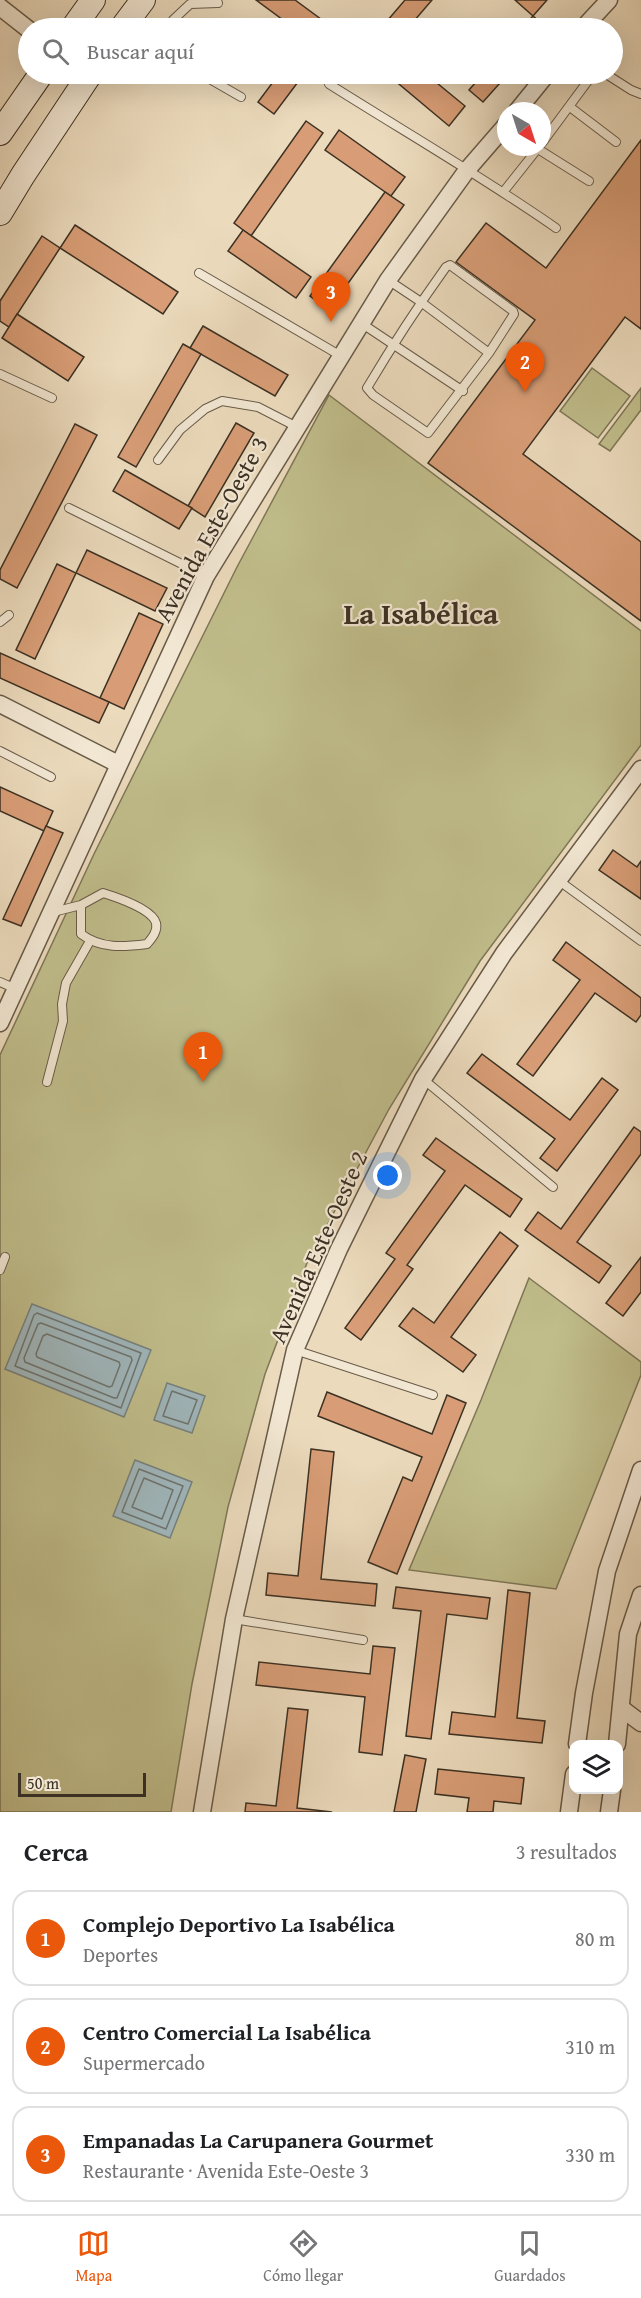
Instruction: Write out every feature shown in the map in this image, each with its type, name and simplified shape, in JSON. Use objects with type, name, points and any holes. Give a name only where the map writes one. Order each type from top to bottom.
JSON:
[{"type":"main road","points":[[80,18],[93,0]]},
{"type":"main road","points":[[130,18],[143,0]]},
{"type":"main road","points":[[0,133],[34,84]]},
{"type":"main road","points":[[0,213],[83,84]]},
{"type":"street","points":[[591,18],[602,2]]},
{"type":"street","points":[[0,8],[18,22]]},
{"type":"street","points":[[524,102],[539,84]]},
{"type":"street","name":"Avenida Este-Oeste 3","points":[[0,1023],[206,576],[388,280],[467,170],[497,135]]},
{"type":"street","points":[[0,704],[118,764]]},
{"type":"street","name":"Avenida Este-Oeste 2","points":[[202,1812],[234,1619],[296,1350],[339,1249],[423,1079],[504,953],[641,769]]},
{"type":"street","points":[[578,1740],[607,1571],[641,1470]]},
{"type":"street","points":[[617,1740],[628,1634],[641,1595]]},
{"type":"street","points":[[621,1708],[641,1724]]},
{"type":"street","points":[[569,1812],[571,1794]]},
{"type":"street","points":[[609,1812],[611,1794]]},
{"type":"lane","points":[[174,18],[190,4],[218,3]]},
{"type":"lane","points":[[219,84],[242,97]]},
{"type":"lane","points":[[329,84],[504,191],[556,228]]},
{"type":"lane","points":[[551,132],[586,84]]},
{"type":"lane","points":[[622,84],[641,94]]},
{"type":"lane","points":[[570,107],[616,142]]},
{"type":"lane","points":[[551,154],[589,181]]},
{"type":"lane","points":[[504,191],[532,156]]},
{"type":"lane","points":[[450,265],[509,306],[514,314],[463,390],[428,433],[373,395],[367,388],[421,302],[446,267],[450,265]]},
{"type":"lane","points":[[199,273],[340,356]]},
{"type":"lane","points":[[388,280],[489,353]]},
{"type":"lane","points":[[361,323],[463,390]]},
{"type":"lane","points":[[0,374],[52,398]]},
{"type":"lane","points":[[158,460],[180,430],[204,409],[222,401],[258,407],[297,427]]},
{"type":"lane","points":[[69,508],[206,576]]},
{"type":"lane","points":[[0,622],[9,615]]},
{"type":"lane","points":[[0,751],[51,777]]},
{"type":"lane","points":[[558,880],[641,941]]},
{"type":"lane","points":[[50,912],[81,905],[103,893],[138,908],[152,917],[157,925],[155,934],[147,944],[120,948],[90,941],[81,934],[81,905]]},
{"type":"lane","points":[[47,1082],[63,1021],[62,1004],[66,983],[90,941]]},
{"type":"lane","points":[[0,981],[16,989]]},
{"type":"lane","points":[[423,1079],[553,1187]]},
{"type":"lane","points":[[0,1270],[5,1257]]},
{"type":"lane","points":[[296,1350],[433,1395]]},
{"type":"lane","points":[[234,1619],[363,1640]]},
{"type":"shaded area","points":[[592,368],[630,396],[598,438],[560,411]]},
{"type":"shaded area","points":[[641,388],[641,410],[610,451],[599,444]]},
{"type":"shaded area","points":[[329,395],[641,631],[641,745],[480,961],[389,1109],[307,1263],[265,1374],[228,1507],[192,1684],[171,1812],[0,1812],[0,1055],[94,854],[237,567]]},
{"type":"shaded area","points":[[529,1278],[641,1362],[641,1375],[556,1589],[409,1570],[481,1400]]},
{"type":"water","points":[[32,1304],[151,1350],[124,1417],[5,1369]]},
{"type":"water","points":[[167,1383],[205,1396],[192,1433],[154,1420]]},
{"type":"water","points":[[135,1460],[192,1482],[170,1538],[113,1516]]},
{"type":"building","points":[[256,0],[295,0],[319,18],[280,18]]},
{"type":"building","points":[[405,0],[432,0],[417,18],[390,18]]},
{"type":"building","points":[[515,0],[547,0],[533,16]]},
{"type":"building","points":[[272,84],[296,84],[274,114],[258,102]]},
{"type":"building","points":[[399,84],[438,84],[465,106],[449,126]]},
{"type":"building","points":[[474,84],[499,84],[483,102],[469,90]]},
{"type":"building","points":[[306,121],[323,133],[251,236],[234,223]]},
{"type":"building","points":[[339,130],[405,177],[391,196],[325,150]]},
{"type":"building","points":[[641,140],[641,329],[625,317],[523,454],[641,542],[641,621],[428,463],[535,320],[456,262],[486,223],[546,268]]},
{"type":"building","points":[[385,192],[404,205],[329,310],[310,296]]},
{"type":"building","points":[[75,225],[178,292],[163,314],[60,248]]},
{"type":"building","points":[[243,230],[311,277],[296,298],[228,251]]},
{"type":"building","points":[[42,236],[60,248],[9,327],[0,321],[0,301]]},
{"type":"building","points":[[17,314],[84,357],[68,381],[2,338]]},
{"type":"building","points":[[203,326],[288,375],[275,396],[190,348]]},
{"type":"building","points":[[183,344],[201,354],[136,467],[118,457]]},
{"type":"building","points":[[236,423],[254,433],[205,517],[188,506]]},
{"type":"building","points":[[75,424],[97,435],[17,588],[0,579],[0,570]]},
{"type":"building","points":[[125,470],[192,508],[179,529],[113,491]]},
{"type":"building","points":[[87,550],[167,588],[155,611],[76,573]]},
{"type":"building","points":[[57,564],[76,573],[35,659],[16,650]]},
{"type":"building","points":[[139,613],[163,624],[124,709],[100,698]]},
{"type":"building","points":[[0,653],[109,702],[99,723],[0,678]]},
{"type":"building","points":[[0,787],[53,811],[44,831],[0,811]]},
{"type":"building","points":[[46,826],[63,833],[21,926],[3,919]]},
{"type":"building","points":[[613,850],[637,867],[641,861],[641,899],[599,870]]},
{"type":"building","points":[[566,942],[641,998],[641,1015],[636,1022],[595,993],[533,1076],[517,1064],[580,980],[553,960]]},
{"type":"building","points":[[482,1054],[570,1120],[602,1078],[618,1090],[557,1171],[540,1158],[555,1139],[467,1073]]},
{"type":"building","points":[[634,1127],[641,1132],[641,1154],[577,1242],[611,1266],[599,1283],[525,1230],[538,1212],[561,1229]]},
{"type":"building","points":[[436,1138],[522,1199],[510,1217],[465,1185],[407,1265],[413,1269],[361,1340],[345,1328],[395,1259],[386,1253],[445,1171],[423,1155]]},
{"type":"building","points":[[500,1232],[518,1246],[451,1337],[476,1355],[463,1372],[399,1326],[413,1308],[434,1323]]},
{"type":"building","points":[[641,1257],[641,1292],[623,1316],[606,1303]]},
{"type":"building","points":[[327,1392],[432,1434],[447,1395],[466,1403],[397,1574],[368,1562],[403,1477],[412,1481],[422,1457],[318,1416]]},
{"type":"building","points":[[311,1449],[334,1452],[321,1579],[377,1584],[375,1606],[266,1595],[268,1573],[298,1576]]},
{"type":"building","points":[[396,1587],[490,1598],[487,1619],[447,1614],[431,1739],[406,1736],[421,1611],[393,1608]]},
{"type":"building","points":[[508,1590],[530,1593],[517,1718],[545,1721],[542,1743],[449,1734],[452,1712],[495,1717]]},
{"type":"building","points":[[373,1646],[395,1648],[382,1755],[359,1752],[365,1697],[256,1685],[259,1662],[370,1674]]},
{"type":"building","points":[[288,1708],[308,1710],[297,1808],[332,1812],[245,1812],[246,1803],[276,1806]]},
{"type":"building","points":[[405,1755],[426,1759],[416,1812],[394,1812]]},
{"type":"building","points":[[438,1769],[524,1778],[521,1804],[494,1801],[493,1812],[467,1812],[469,1798],[435,1794]]},
{"type":"place","name":"Empanadas La Carupanera Gourmet","points":[[331,322]]},
{"type":"place","name":"Centro Comercial La Isabélica","points":[[525,392]]},
{"type":"place","name":"Complejo Deportivo La Isabélica","points":[[203,1082]]},
{"type":"district","name":"La Isabélica","points":[[421,613]]}]
